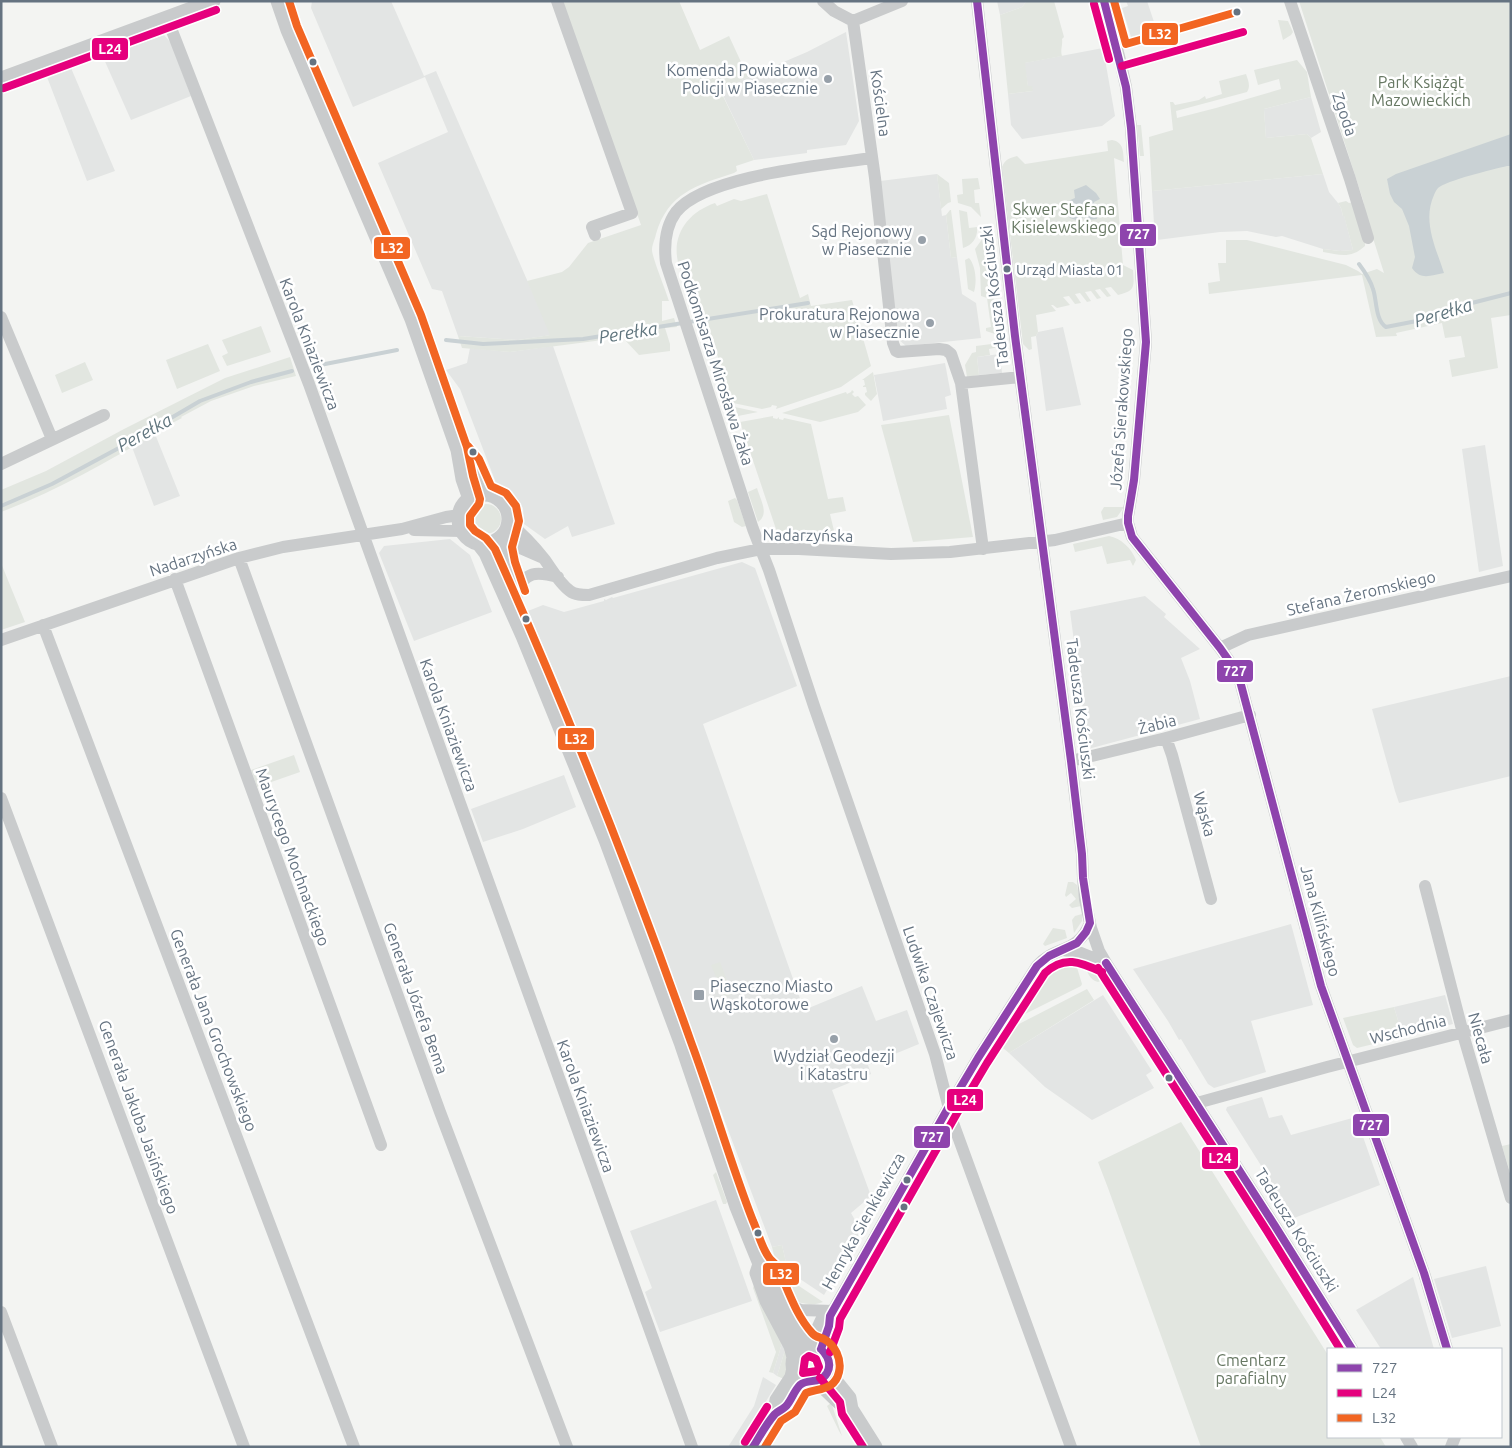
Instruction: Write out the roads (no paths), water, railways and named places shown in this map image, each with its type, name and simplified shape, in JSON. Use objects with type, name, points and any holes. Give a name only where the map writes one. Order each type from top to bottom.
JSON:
[{"type":"street","points":[[1,79],[213,1]]},
{"type":"street","points":[[278,1],[288,30],[412,319],[458,450],[463,478],[477,497]]},
{"type":"street","points":[[557,1],[632,213],[592,227],[595,234]]},
{"type":"street","points":[[823,1],[834,11],[853,21],[902,1]]},
{"type":"street","name":"Tadeusza Kościuszki","points":[[977,1],[1020,377],[1072,761],[1084,885],[1090,923],[1099,950],[1106,963],[1351,1348]]},
{"type":"street","name":"Józefa Sierakowskiego","points":[[1104,1],[1126,87],[1131,128],[1146,342],[1134,480],[1128,523]]},
{"type":"street","name":"Zgoda","points":[[1290,1],[1368,238]]},
{"type":"street","name":"Karola Kniaziewicza","points":[[167,18],[300,359],[692,1447]]},
{"type":"street","name":"Kościelna","points":[[853,21],[872,158],[894,347],[898,352],[946,350],[951,354],[961,383]]},
{"type":"street","name":"Podkomisarza Mirosława Żaka","points":[[761,549],[666,263],[664,251],[670,222],[676,212],[691,199],[711,190],[768,173],[872,158]]},
{"type":"street","points":[[1,317],[52,439]]},
{"type":"street","points":[[983,549],[961,383],[1020,377]]},
{"type":"street","points":[[1,464],[104,415]]},
{"type":"street","points":[[524,636],[515,593],[502,549],[503,537],[509,523],[509,514],[506,506],[492,495],[477,497],[462,507],[459,523],[462,532],[478,544],[486,553],[524,636],[609,848],[682,1046],[737,1207],[760,1264],[768,1269],[781,1302],[794,1326],[815,1347],[825,1352],[829,1361],[818,1378],[800,1385],[786,1406],[775,1412]]},
{"type":"street","name":"Nadarzyńska","points":[[1,640],[239,558],[291,546],[402,529],[460,514]]},
{"type":"street","name":"Nadarzyńska","points":[[509,523],[524,535],[571,592],[579,595],[589,595],[717,558],[761,549],[914,555],[983,549],[1041,541]]},
{"type":"street","points":[[1041,541],[1060,539],[1128,523]]},
{"type":"street","name":"Jana Kilińskiego","points":[[1128,523],[1132,537],[1220,648],[1240,681],[1321,986],[1424,1273],[1447,1348]]},
{"type":"street","name":"Nadarzyńska","points":[[402,529],[462,532]]},
{"type":"street","points":[[478,544],[492,544],[503,537]]},
{"type":"street","points":[[503,537],[518,547],[544,558]]},
{"type":"street","name":"Ludwika Czajewicza","points":[[761,549],[935,1054],[948,1107],[1070,1447]]},
{"type":"street","name":"Generała Józefa Bema","points":[[239,558],[440,1112],[567,1447]]},
{"type":"street","points":[[515,593],[520,582],[528,576],[541,573],[558,577]]},
{"type":"street","name":"Stefana Żeromskiego","points":[[1220,648],[1248,635],[1511,576]]},
{"type":"street","name":"Maurycego Mochnackiego","points":[[175,579],[381,1145]]},
{"type":"street","name":"Generała Jana Grochowskiego","points":[[43,625],[354,1447]]},
{"type":"street","name":"Żabia","points":[[1072,761],[1250,715]]},
{"type":"street","name":"Wąska","points":[[1166,738],[1211,899]]},
{"type":"street","name":"Generała Jakuba Jasińskiego","points":[[1,798],[244,1447]]},
{"type":"street","name":"Niecała","points":[[1425,886],[1463,1032],[1511,1198]]},
{"type":"street","name":"Henryka Sienkiewicza","points":[[815,1347],[829,1326],[831,1313],[948,1107],[1037,966],[1049,956],[1077,943],[1086,932],[1090,923]]},
{"type":"street","points":[[1064,950],[1081,953],[1106,963]]},
{"type":"street","name":"Wschodnia","points":[[1197,1103],[1348,1061],[1511,1020]]},
{"type":"street","points":[[760,1264],[757,1273],[763,1292],[791,1346],[798,1377],[818,1378],[849,1398],[850,1409],[875,1447]]},
{"type":"street","points":[[781,1302],[801,1310],[831,1313]]},
{"type":"street","points":[[1,1312],[52,1447]]},
{"type":"street","points":[[754,1447],[775,1412],[777,1400],[792,1377],[794,1363],[800,1349],[815,1347]]},
{"type":"waterway","name":"Perełka","points":[[1359,264],[1370,282],[1378,315],[1382,324],[1386,327],[1437,317],[1460,306],[1511,293]]},
{"type":"waterway","name":"Perełka","points":[[446,340],[483,344],[583,339],[808,303]]},
{"type":"waterway","name":"Perełka","points":[[320,365],[397,350]]},
{"type":"waterway","name":"Perełka","points":[[1,506],[52,484],[130,442],[200,401],[251,382],[292,371]]},
{"type":"place","name":"Komenda Powiatowa Policji w Piasecznie","points":[[828,79]]},
{"type":"place","name":"Sąd Rejonowy w Piasecznie","points":[[922,240]]},
{"type":"place","name":"Urząd Miasta 01","points":[[1007,269]]},
{"type":"place","name":"Prokuratura Rejonowa w Piasecznie","points":[[930,323]]},
{"type":"place","name":"Piaseczno Miasto Wąskotorowe","points":[[699,995]]},
{"type":"place","name":"Wydział Geodezji i Katastru","points":[[834,1039]]},
{"type":"park label","name":"Park Książąt Mazowieckich","points":[[1421,91]]},
{"type":"park label","name":"Skwer Stefana Kisielewskiego","points":[[1064,218]]},
{"type":"park label","name":"Cmentarz parafialny","points":[[1251,1369]]}]
